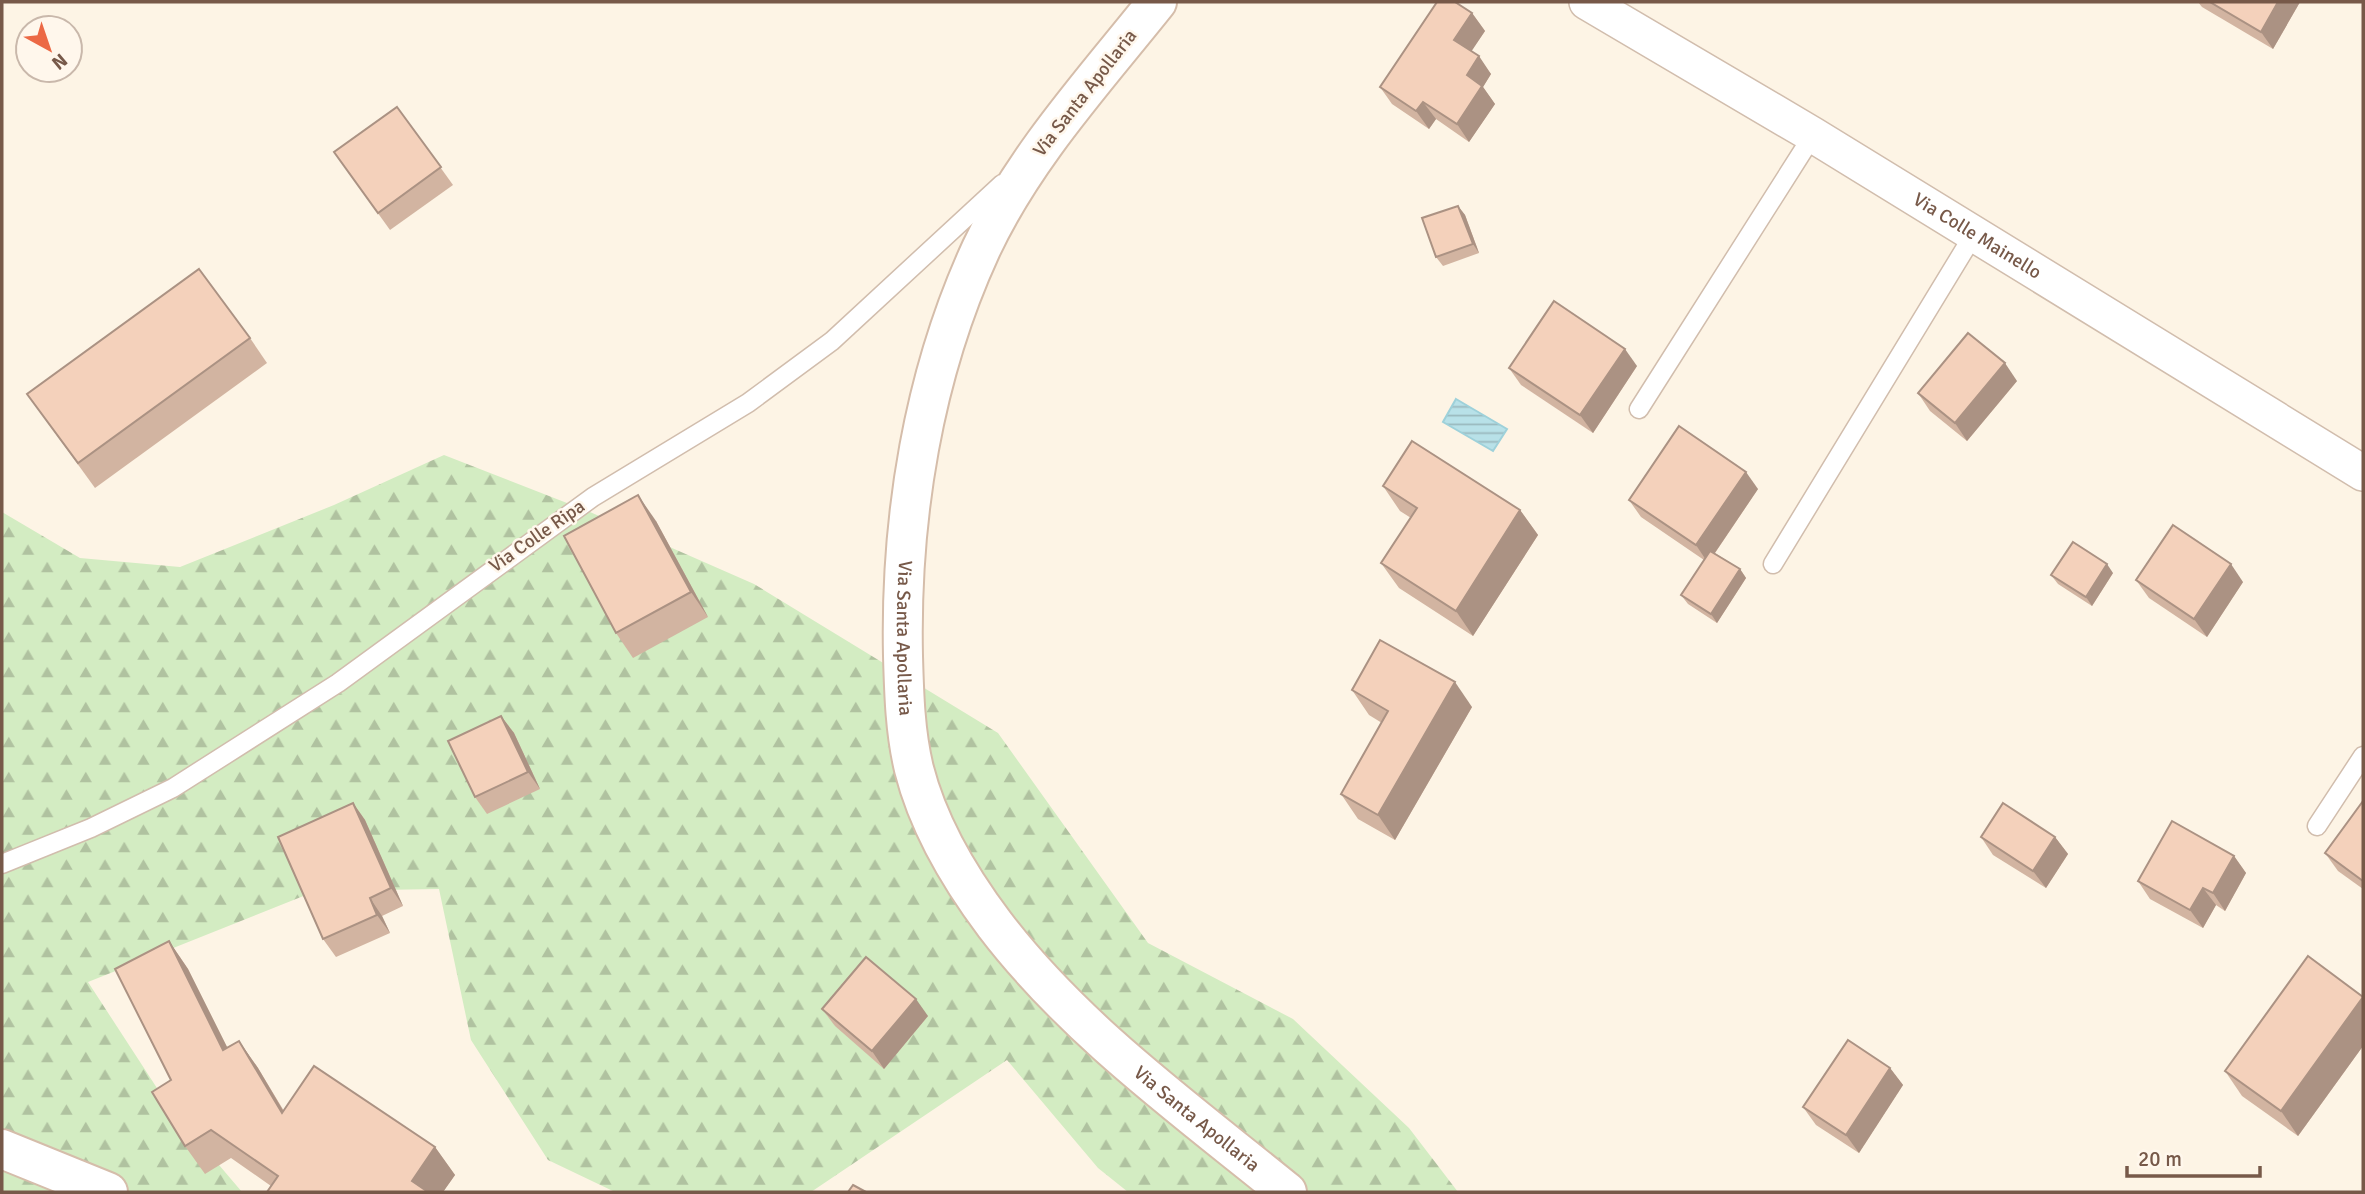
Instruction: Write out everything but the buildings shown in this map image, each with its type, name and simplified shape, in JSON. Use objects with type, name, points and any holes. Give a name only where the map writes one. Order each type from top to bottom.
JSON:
[{"type":"street","name":"Via Santa Apollaria","points":[[1157,2],[1035,153],[982,248],[939,367],[921,438],[911,495],[902,598],[904,690],[914,768],[928,812],[948,851],[994,923],[1047,987],[1121,1057],[1287,1192]]},
{"type":"street","name":"Via Colle Mainello","points":[[1587,2],[1813,135],[2363,473]]},
{"type":"street","points":[[2,1149],[107,1192]]},
{"type":"lane","points":[[1639,409],[1813,135]]},
{"type":"lane","name":"Via Colle Ripa","points":[[2,864],[91,828],[173,788],[338,683],[593,497],[748,404],[832,341],[1035,153]]},
{"type":"lane","points":[[1773,564],[1974,234]]},
{"type":"lane","points":[[2317,826],[2363,756]]},
{"type":"green space","points":[[444,455],[590,512],[754,584],[998,733],[1148,943],[1293,1019],[1409,1128],[1458,1192],[1128,1192],[1098,1168],[1007,1060],[811,1192],[615,1192],[548,1160],[471,1040],[439,889],[316,891],[88,982],[168,1105],[242,1192],[2,1192],[2,512],[80,558],[180,567],[334,505]]},
{"type":"water","points":[[1456,399],[1507,429],[1493,451],[1443,422]]}]
